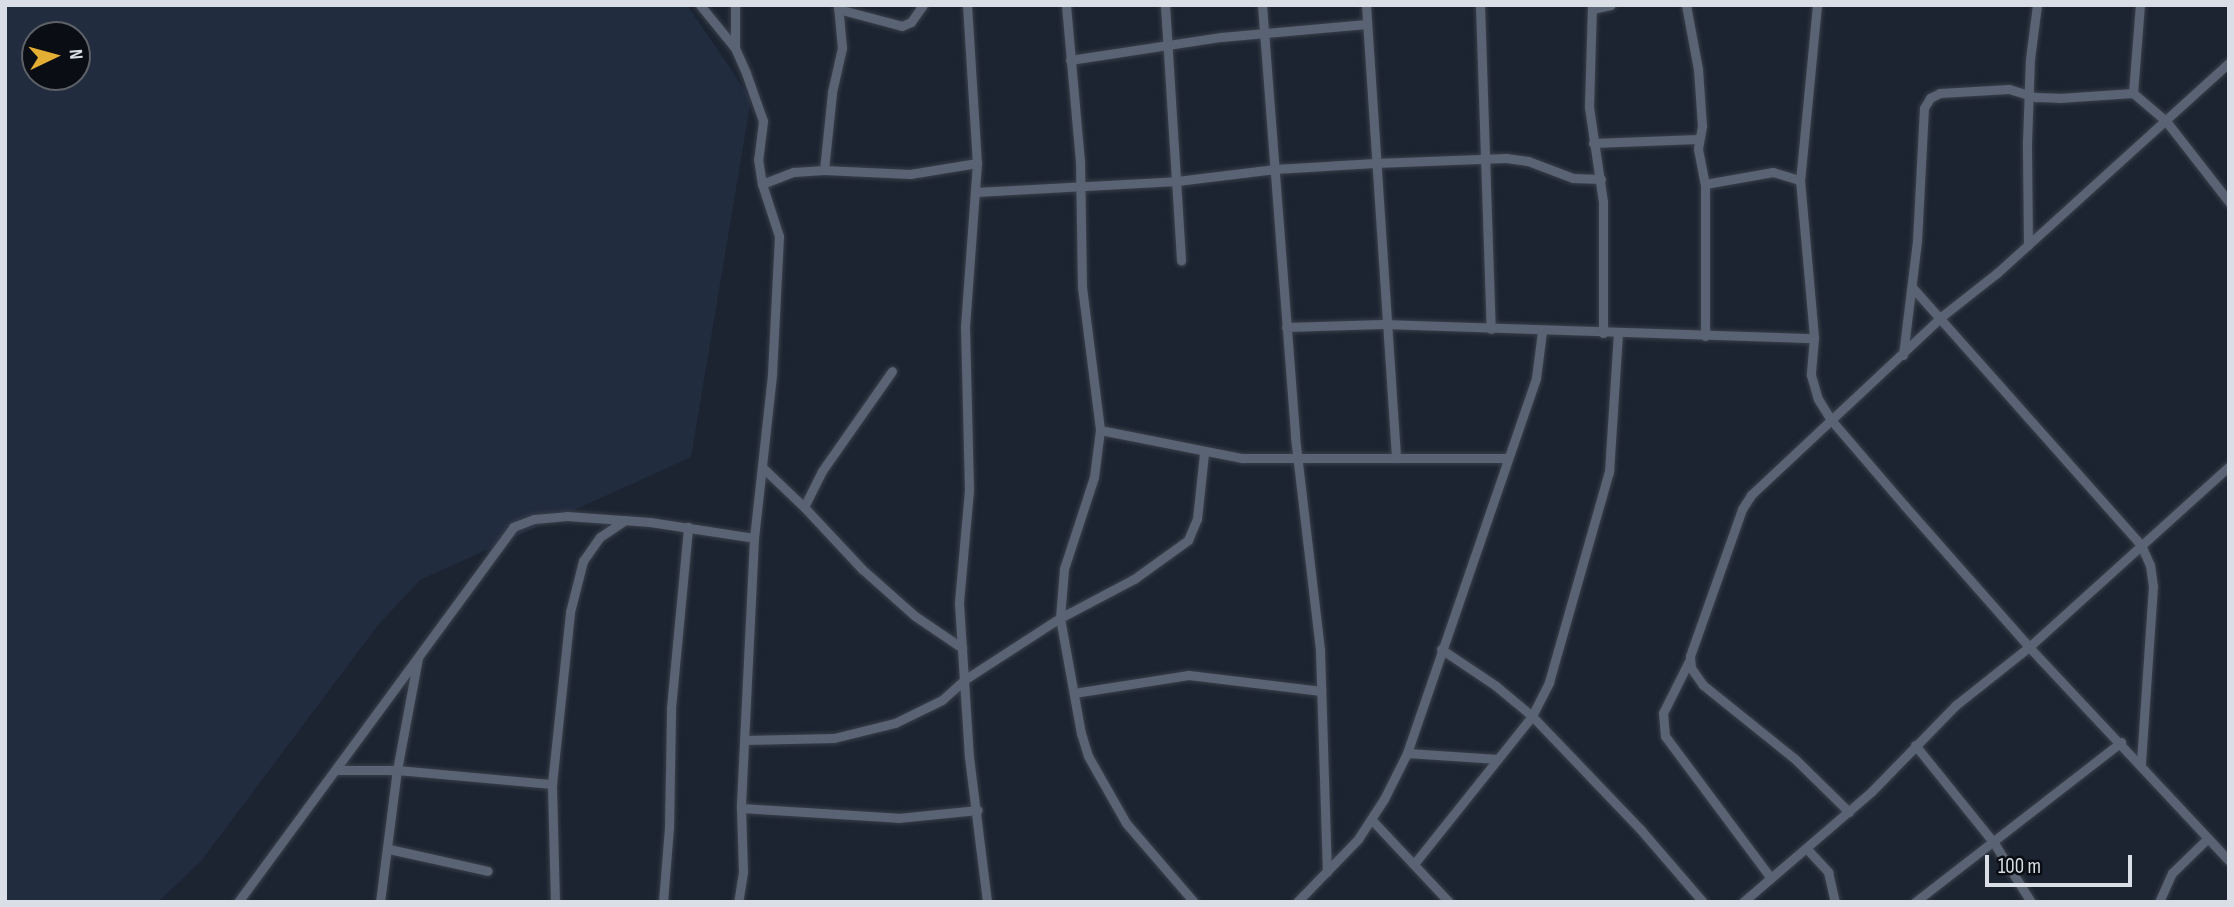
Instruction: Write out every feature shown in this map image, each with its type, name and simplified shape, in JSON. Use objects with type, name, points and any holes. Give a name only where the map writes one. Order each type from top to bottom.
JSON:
[{"type":"street","points":[[700,5],[735,48],[763,121],[758,159],[762,184],[779,236],[772,375],[754,538],[741,808],[743,872],[738,902]]},
{"type":"street","points":[[735,48],[736,5]]},
{"type":"street","points":[[824,170],[832,92],[842,48],[838,7],[902,26],[911,22],[923,5]]},
{"type":"street","points":[[967,5],[977,163],[965,327],[969,474],[959,603],[969,757],[978,810],[987,902]]},
{"type":"street","points":[[1066,5],[1081,187],[1082,287],[1100,430],[1094,477],[1064,569],[1060,618],[1081,733],[1100,779],[1126,823],[1194,902]]},
{"type":"street","points":[[1165,5],[1170,46],[1181,260]]},
{"type":"street","points":[[1262,5],[1297,458],[1320,651],[1327,872]]},
{"type":"street","points":[[1366,5],[1395,458]]},
{"type":"street","points":[[1480,5],[1491,329]]},
{"type":"street","points":[[1602,333],[1601,178],[1589,107],[1592,7],[1611,5]]},
{"type":"street","points":[[1686,5],[1698,69],[1702,126],[1699,139],[1705,184],[1705,336]]},
{"type":"street","points":[[1818,5],[1800,180],[1814,338],[1813,387],[1832,421],[2029,647],[2121,742],[2229,861]]},
{"type":"street","points":[[2028,245],[2025,199],[2029,94],[2037,5]]},
{"type":"street","points":[[2133,93],[2140,5]]},
{"type":"street","points":[[1070,60],[1221,37],[1366,24]]},
{"type":"street","points":[[1771,878],[1665,736],[1663,713],[1689,662],[1742,509],[1751,495],[1941,317],[2028,245],[2229,63]]},
{"type":"street","points":[[1903,355],[1912,288],[1924,108],[1930,98],[1940,93],[2009,89],[2059,98],[2133,93],[2166,121],[2229,202]]},
{"type":"street","points":[[1593,143],[1699,139]]},
{"type":"street","points":[[976,192],[1177,181],[1275,169],[1484,158],[1528,161],[1558,174],[1601,178]]},
{"type":"street","points":[[762,184],[794,172],[824,170],[909,174],[977,163]]},
{"type":"street","points":[[1705,184],[1773,172],[1800,180]]},
{"type":"street","points":[[1912,288],[1941,317],[2141,545],[2150,565],[2153,586],[2141,764]]},
{"type":"street","points":[[1286,327],[1385,324],[1618,334],[1814,338]]},
{"type":"street","points":[[1297,902],[1327,872],[1371,819],[1407,753],[1536,379],[1542,331]]},
{"type":"street","points":[[1413,864],[1532,716],[1549,682],[1609,472],[1618,334]]},
{"type":"street","points":[[804,507],[827,462],[892,371]]},
{"type":"street","points":[[1100,430],[1204,453],[1242,458],[1507,458]]},
{"type":"street","points":[[745,740],[834,738],[895,723],[942,700],[964,680],[1060,618],[1134,579],[1188,540],[1197,519],[1204,453]]},
{"type":"street","points":[[1743,902],[1849,812],[1956,705],[2029,647],[2229,466]]},
{"type":"street","points":[[762,467],[862,569],[937,634],[962,648]]},
{"type":"street","points":[[238,902],[513,527],[534,519],[567,516],[688,527],[754,538]]},
{"type":"street","points":[[555,902],[552,784],[570,612],[583,561],[600,537],[625,520]]},
{"type":"street","points":[[663,902],[669,828],[671,708],[688,527]]},
{"type":"street","points":[[1441,649],[1496,686],[1532,716],[1642,830],[1703,902]]},
{"type":"street","points":[[380,902],[389,849],[397,770],[419,653]]},
{"type":"street","points":[[1689,662],[1694,677],[1795,759],[1849,812]]},
{"type":"street","points":[[1074,693],[1189,675],[1321,691]]},
{"type":"street","points":[[1915,902],[2121,742]]},
{"type":"street","points":[[1914,746],[1994,843],[2031,902]]},
{"type":"street","points":[[1407,753],[1498,759]]},
{"type":"street","points":[[337,770],[397,770],[552,784]]},
{"type":"street","points":[[741,808],[898,818],[978,810]]},
{"type":"street","points":[[1371,819],[1449,902]]},
{"type":"street","points":[[2159,902],[2172,873],[2208,838]]},
{"type":"street","points":[[1807,848],[1828,872],[1835,902]]},
{"type":"street","points":[[389,849],[488,871]]},
{"type":"shaded area","points":[[5,5],[687,5],[751,99],[691,457],[420,580],[378,625],[201,861],[158,902],[5,902]]}]
